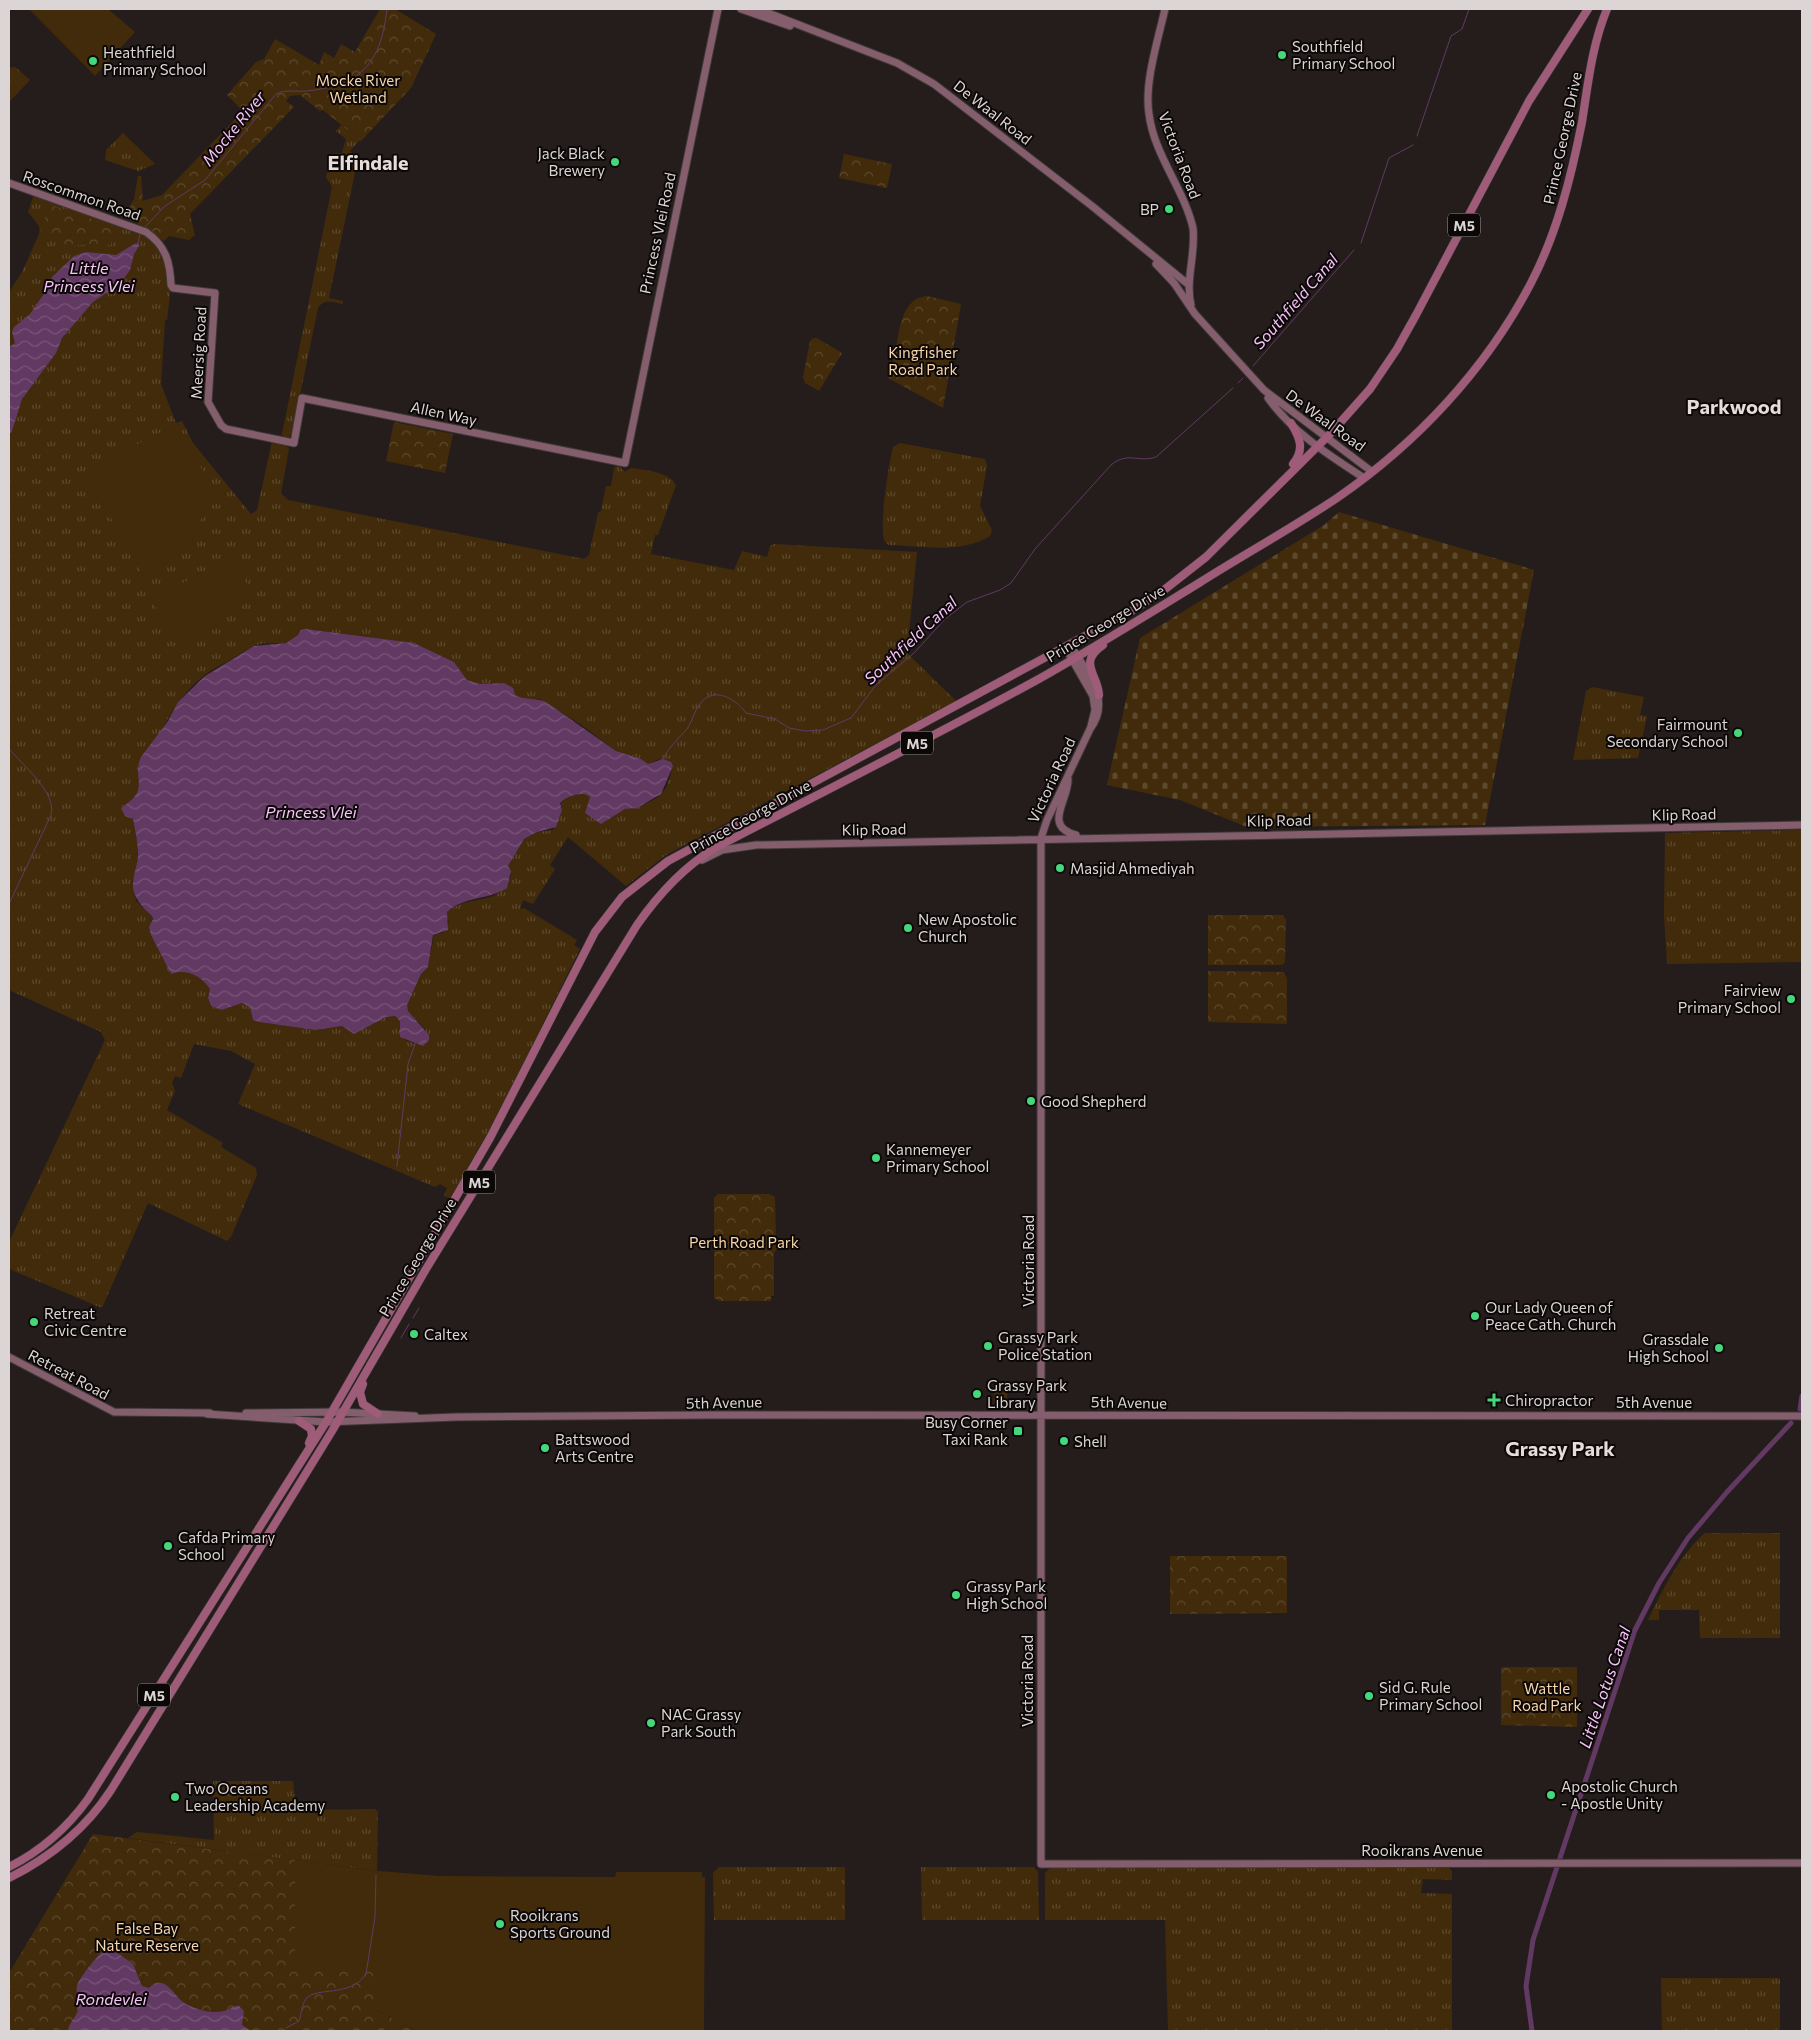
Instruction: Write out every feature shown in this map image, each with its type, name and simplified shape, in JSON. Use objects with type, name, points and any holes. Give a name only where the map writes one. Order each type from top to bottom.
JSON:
[{"type":"main road","name":"Prince George Drive","points":[[9,1867],[31,1854],[56,1835],[85,1803],[283,1491],[332,1412],[483,1150],[595,932],[628,890],[656,868],[685,850],[1134,609],[1180,579],[1213,550],[1318,446],[1370,388],[1398,349],[1529,102],[1588,9]]},
{"type":"main road","name":"Prince George Drive","points":[[9,1878],[47,1857],[64,1844],[81,1828],[103,1802],[338,1421],[426,1269],[637,926],[659,895],[704,855],[730,840],[1037,680],[1116,634],[1310,515],[1364,478],[1409,440],[1464,384],[1495,343],[1533,280],[1564,201],[1575,158],[1598,37],[1608,9]]},
{"type":"main road","points":[[1287,475],[1298,458],[1301,446],[1300,437],[1291,423]]},
{"type":"main road","points":[[1099,695],[1090,673],[1090,662],[1096,651],[1116,634]]},
{"type":"main road","points":[[685,850],[690,851],[712,841],[730,840]]},
{"type":"main road","points":[[372,1361],[360,1395],[366,1407],[378,1414]]},
{"type":"main road","points":[[283,1491],[311,1439],[310,1427],[299,1420]]},
{"type":"street","name":"Princess Vlei Road","points":[[625,464],[718,9]]},
{"type":"street","name":"De Waal Road","points":[[741,9],[770,21],[822,35]]},
{"type":"street","name":"De Waal Road","points":[[758,9],[897,63],[938,87],[1189,285]]},
{"type":"street","name":"Victoria Road","points":[[1165,9],[1150,81],[1148,105],[1154,133],[1192,222],[1194,242],[1189,285],[1192,310]]},
{"type":"street","name":"Roscommon Road","points":[[9,184],[142,231],[157,240],[166,255],[171,285],[175,289],[215,293]]},
{"type":"street","name":"De Waal Road","points":[[1131,239],[1176,285],[1192,310],[1291,423],[1318,446],[1364,478]]},
{"type":"street","points":[[1176,285],[1189,285]]},
{"type":"street","name":"Meersig Road","points":[[215,293],[208,397],[209,407],[221,425],[226,429],[294,443]]},
{"type":"street","name":"De Waal Road","points":[[1264,390],[1371,471]]},
{"type":"street","name":"Allen Way","points":[[294,443],[302,398],[625,464]]},
{"type":"street","name":"Victoria Road","points":[[1067,645],[1093,696],[1094,710],[1090,729]]},
{"type":"street","name":"Victoria Road","points":[[1041,1864],[1041,838],[1044,827],[1090,729],[1100,712],[1099,695],[1074,658]]},
{"type":"street","points":[[1068,776],[1067,791],[1058,814],[1060,823],[1067,832],[1086,838]]},
{"type":"street","name":"Klip Road","points":[[683,872],[722,850],[756,845],[1041,838],[1802,825]]},
{"type":"street","name":"Klip Road","points":[[730,840],[756,845]]},
{"type":"street","name":"Retreat Road","points":[[9,1357],[114,1412],[207,1414],[332,1412]]},
{"type":"street","name":"5th Avenue","points":[[332,1412],[425,1417],[1802,1416]]},
{"type":"street","name":"Retreat Road","points":[[207,1414],[326,1422]]},
{"type":"street","name":"5th Avenue","points":[[326,1422],[415,1420],[425,1417]]},
{"type":"street","name":"Rooikrans Avenue","points":[[1041,1864],[1802,1863]]},
{"type":"green space","name":"Heathfield Primary School","points":[[29,9],[108,9],[135,32],[95,76]]},
{"type":"green space","name":"Mocke River Wetland","points":[[380,9],[395,9],[436,34],[411,88],[361,141],[323,110],[320,111],[300,95],[290,96],[286,101],[294,107],[190,214],[195,235],[189,240],[169,236],[164,241],[137,223],[124,218],[134,199],[138,176],[141,176],[143,201],[162,195],[243,111],[227,95],[256,62],[264,59],[275,39],[319,65],[324,52],[334,58],[341,44],[355,52]]},
{"type":"green space","points":[[15,67],[30,80],[9,102],[9,68]]},
{"type":"green space","points":[[341,125],[360,140],[350,151],[358,158],[329,298],[343,301],[343,304],[326,302],[318,308],[292,434],[287,439],[282,434],[332,187],[326,177],[332,154],[342,153],[346,139],[336,131]]},
{"type":"green space","points":[[123,133],[155,164],[138,171],[105,160],[106,150]]},
{"type":"green space","points":[[844,154],[892,164],[887,188],[839,178]]},
{"type":"green space","points":[[34,194],[139,229],[161,245],[171,285],[167,320],[165,320],[161,384],[176,423],[182,421],[193,443],[251,514],[257,510],[272,441],[285,444],[289,449],[281,493],[288,500],[584,559],[589,555],[598,513],[601,511],[606,486],[611,486],[614,468],[618,465],[625,472],[631,468],[656,472],[668,477],[676,485],[658,535],[655,535],[651,554],[734,570],[742,551],[767,557],[770,546],[774,544],[917,552],[907,653],[956,701],[666,855],[626,886],[568,837],[550,865],[555,869],[533,904],[523,900],[520,909],[524,908],[577,940],[574,945],[580,949],[498,1115],[450,1198],[444,1196],[447,1188],[440,1184],[435,1187],[238,1104],[255,1064],[231,1051],[194,1044],[181,1078],[175,1076],[172,1083],[175,1091],[167,1110],[223,1143],[221,1147],[256,1168],[257,1175],[231,1237],[227,1241],[148,1203],[102,1308],[9,1269],[9,1242],[105,1040],[101,1032],[9,990],[9,292],[22,272],[40,232],[39,226],[28,212]],"holes":[[[306,629],[414,643],[454,662],[467,680],[480,684],[504,683],[515,695],[524,700],[540,699],[583,726],[616,751],[641,759],[648,764],[659,759],[672,771],[666,788],[657,798],[637,808],[625,809],[610,818],[588,803],[590,797],[588,794],[577,794],[567,798],[561,803],[562,810],[553,830],[537,832],[524,839],[508,866],[511,876],[503,889],[491,897],[461,904],[447,912],[446,917],[449,922],[443,933],[434,935],[428,967],[421,974],[406,1005],[408,1011],[426,1030],[423,1046],[405,1040],[400,1021],[395,1016],[386,1017],[354,1034],[342,1026],[315,1030],[259,1022],[253,1020],[250,1007],[242,1003],[222,1010],[211,1006],[208,998],[210,989],[202,980],[188,972],[171,974],[151,935],[152,916],[136,901],[132,882],[137,868],[138,846],[133,819],[121,808],[136,794],[140,784],[139,773],[162,729],[180,700],[203,676],[254,646],[267,643],[285,643],[291,641],[302,630]]]},
{"type":"green space","points":[[51,205],[115,227],[111,245],[81,245],[65,250],[42,224]]},
{"type":"green space","name":"Kingfisher Road Park","points":[[927,296],[961,304],[943,408],[888,378],[903,317],[908,307],[916,299]]},
{"type":"green space","points":[[813,338],[817,338],[842,353],[819,391],[805,383],[803,377],[810,341]]},
{"type":"green space","points":[[394,422],[453,434],[445,473],[386,461]]},
{"type":"green space","points":[[171,427],[214,489],[188,550],[143,576],[85,471]]},
{"type":"green space","points":[[900,443],[985,459],[987,465],[980,506],[992,530],[990,536],[979,542],[967,545],[941,548],[889,545],[885,542],[883,535],[883,511],[887,481],[893,447]]},
{"type":"green space","points":[[1339,512],[1534,570],[1485,825],[1247,827],[1180,800],[1107,785],[1140,638],[1324,525]]},
{"type":"green space","points":[[230,557],[256,598],[175,643],[152,600]]},
{"type":"green space","points":[[1592,687],[1644,697],[1640,715],[1647,716],[1638,758],[1573,760],[1586,691]]},
{"type":"green space","points":[[1802,830],[1802,962],[1667,964],[1664,916],[1665,833]]},
{"type":"green space","points":[[1208,915],[1283,915],[1286,920],[1285,962],[1282,965],[1208,965]]},
{"type":"green space","points":[[1208,971],[1283,972],[1287,978],[1287,1024],[1208,1022]]},
{"type":"green space","name":"Perth Road Park","points":[[718,1194],[769,1194],[775,1197],[776,1239],[779,1246],[774,1253],[774,1296],[771,1296],[771,1301],[719,1301],[714,1298],[714,1198]]},
{"type":"green space","points":[[994,1383],[1007,1383],[1007,1403],[994,1403]]},
{"type":"green space","points":[[1705,1533],[1780,1533],[1780,1638],[1700,1638],[1699,1610],[1659,1610],[1659,1620],[1648,1620],[1679,1562]]},
{"type":"green space","points":[[1170,1556],[1287,1556],[1287,1613],[1170,1614]]},
{"type":"green space","name":"Wattle Road Park","points":[[1501,1667],[1577,1667],[1577,1727],[1501,1725]]},
{"type":"green space","points":[[213,1781],[293,1781],[296,1810],[375,1809],[378,1812],[377,1871],[128,1838],[137,1832],[214,1840]]},
{"type":"green space","name":"False Bay Nature Reserve","points":[[93,1834],[295,1860],[295,1971],[376,1971],[376,2010],[417,2031],[9,2031],[9,1973]]},
{"type":"green space","name":"Rooikrans Sports Ground","points":[[295,1860],[368,1870],[439,1876],[615,1877],[616,1872],[702,1872],[702,1877],[705,1877],[704,2031],[417,2031],[376,2010],[376,1971],[295,1971]]},
{"type":"green space","points":[[719,1867],[845,1867],[845,1920],[714,1920],[713,1873]]},
{"type":"green space","points":[[921,1867],[1034,1867],[1038,1872],[1039,1920],[922,1920]]},
{"type":"green space","points":[[1051,1867],[1448,1867],[1452,1871],[1452,1880],[1423,1879],[1421,1893],[1452,1894],[1452,2031],[1168,2031],[1165,1920],[1045,1920],[1045,1873]]},
{"type":"green space","points":[[1661,1978],[1780,1978],[1780,2031],[1662,2031]]},
{"type":"water","name":"Little Princess Vlei","points":[[136,243],[139,246],[134,254],[130,270],[120,284],[93,302],[62,338],[56,353],[22,399],[9,435],[9,347],[15,343],[12,332],[14,327],[30,314],[50,285],[52,277],[74,256],[86,252],[116,255]]},
{"type":"water","name":"Princess Vlei","points":[[306,629],[414,643],[454,662],[467,680],[480,684],[504,683],[513,688],[515,695],[546,702],[616,751],[641,759],[648,764],[663,759],[671,762],[673,766],[661,794],[637,808],[625,809],[601,824],[585,813],[590,797],[588,795],[577,794],[566,798],[560,803],[562,810],[556,827],[537,832],[524,839],[508,866],[511,871],[507,888],[492,895],[461,903],[447,912],[448,930],[433,935],[428,967],[421,974],[407,1005],[408,1011],[429,1035],[429,1040],[423,1046],[400,1037],[400,1021],[395,1016],[386,1017],[354,1034],[342,1026],[315,1030],[259,1022],[253,1020],[250,1007],[242,1003],[222,1010],[211,1006],[208,998],[210,989],[203,980],[188,973],[177,972],[171,974],[151,935],[149,927],[153,919],[152,916],[135,896],[133,881],[138,858],[137,841],[133,819],[125,816],[121,808],[136,795],[141,757],[168,721],[178,702],[205,676],[254,646],[286,643],[298,635],[301,630]]},
{"type":"water","name":"Rondevlei","points":[[109,1947],[133,1964],[142,1986],[149,1988],[155,1984],[165,1984],[186,2004],[205,2011],[219,2012],[239,2006],[244,2011],[242,2025],[251,2031],[68,2031],[78,2010],[78,1982],[97,1958]]},
{"type":"waterway","name":"Mocke River","points":[[144,228],[165,206],[205,180],[276,94],[326,88],[355,77],[365,68],[374,57],[380,44],[387,9]]},
{"type":"waterway","name":"Southfield Canal","points":[[1417,136],[1451,36],[1462,29],[1469,9]]},
{"type":"waterway","name":"Southfield Canal","points":[[1361,243],[1389,158],[1413,145]]},
{"type":"waterway","name":"Mocke River","points":[[138,244],[140,233]]},
{"type":"waterway","name":"Southfield Canal","points":[[1253,366],[1354,250]]},
{"type":"waterway","name":"Southfield Canal","points":[[1238,383],[1243,378]]},
{"type":"waterway","name":"Southfield Canal","points":[[663,759],[687,729],[699,705],[711,696],[724,696],[736,703],[746,713],[775,719],[789,728],[805,731],[823,730],[851,718],[876,685],[914,653],[945,619],[967,602],[1000,590],[1011,583],[1035,549],[1111,465],[1128,458],[1144,459],[1156,457],[1233,388]]},
{"type":"waterway","points":[[9,749],[38,780],[49,798],[51,807],[51,815],[9,904]]},
{"type":"waterway","points":[[397,1166],[408,1064],[415,1044]]},
{"type":"waterway","points":[[413,1318],[419,1308]]},
{"type":"waterway","points":[[401,1338],[409,1324]]},
{"type":"waterway","name":"Little Lotus Canal","points":[[1800,1409],[1802,1396]]},
{"type":"waterway","name":"Little Lotus Canal","points":[[1532,2031],[1526,1986],[1533,1940],[1635,1630],[1659,1583],[1688,1538],[1727,1492],[1791,1423]]},
{"type":"waterway","points":[[286,2028],[299,2021],[305,2001],[311,1995],[351,1986],[366,1974],[375,1917],[376,1875]]},
{"type":"place","name":"Southfield Primary School","points":[[1282,55]]},
{"type":"place","name":"Heathfield Primary School","points":[[93,61]]},
{"type":"place","name":"Jack Black Brewery","points":[[615,162]]},
{"type":"place","name":"BP","points":[[1169,209]]},
{"type":"place","name":"Fairmount Secondary School","points":[[1738,733]]},
{"type":"place","name":"Masjid Ahmediyah","points":[[1060,868]]},
{"type":"place","name":"New Apostolic Church","points":[[908,928]]},
{"type":"place","name":"Fairview Primary School","points":[[1791,999]]},
{"type":"place","name":"Good Shepherd","points":[[1031,1101]]},
{"type":"place","name":"Kannemeyer Primary School","points":[[876,1158]]},
{"type":"place","name":"Our Lady Queen of Peace Cath. Church","points":[[1475,1316]]},
{"type":"place","name":"Retreat Civic Centre","points":[[34,1322]]},
{"type":"place","name":"Caltex","points":[[414,1334]]},
{"type":"place","name":"Grassy Park Police Station","points":[[988,1346]]},
{"type":"place","name":"Grassdale High School","points":[[1719,1348]]},
{"type":"place","name":"Grassy Park Library","points":[[977,1394]]},
{"type":"place","name":"Chiropractor","points":[[1494,1400]]},
{"type":"place","name":"Busy Corner Taxi Rank","points":[[1018,1431]]},
{"type":"place","name":"Shell","points":[[1064,1441]]},
{"type":"place","name":"Battswood Arts Centre","points":[[545,1448]]},
{"type":"place","name":"Cafda Primary School","points":[[168,1546]]},
{"type":"place","name":"Grassy Park High School","points":[[956,1595]]},
{"type":"place","name":"Sid G. Rule Primary School","points":[[1369,1696]]},
{"type":"place","name":"NAC Grassy Park South","points":[[651,1723]]},
{"type":"place","name":"Apostolic Church - Apostle Unity","points":[[1551,1795]]},
{"type":"place","name":"Two Oceans Leadership Academy","points":[[175,1797]]},
{"type":"place","name":"Rooikrans Sports Ground","points":[[500,1924]]},
{"type":"district","name":"Elfindale","points":[[368,162]]},
{"type":"district","name":"Parkwood","points":[[1734,406]]},
{"type":"district","name":"Grassy Park","points":[[1560,1448]]}]
